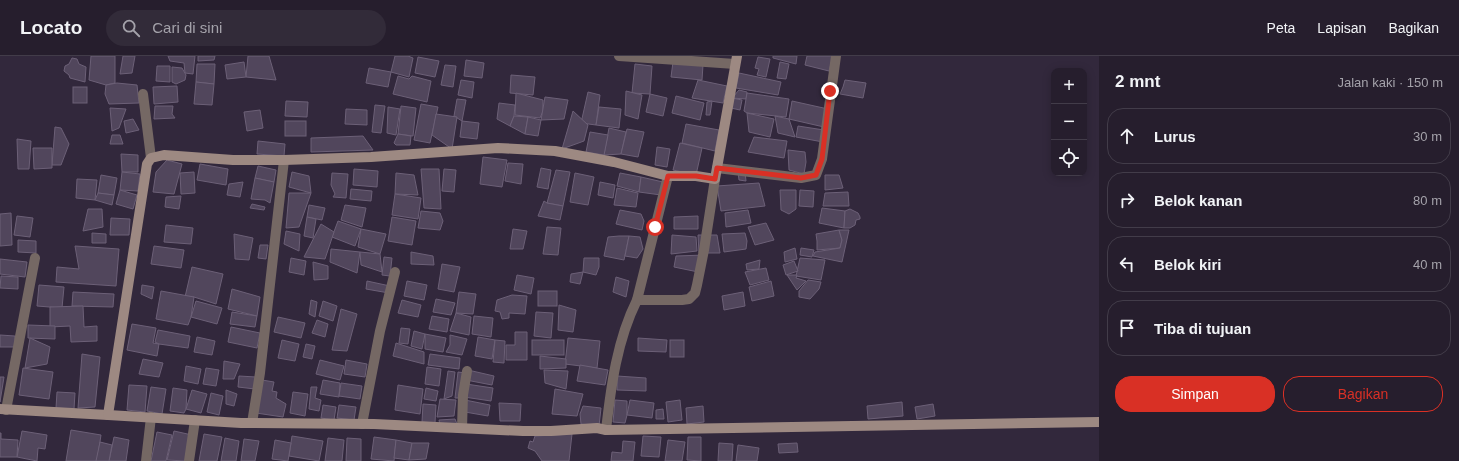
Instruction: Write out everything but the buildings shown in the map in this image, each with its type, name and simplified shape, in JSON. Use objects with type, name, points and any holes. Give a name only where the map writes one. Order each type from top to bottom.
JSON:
[{"type":"street","points":[[619,56],[736,60],[704,250],[695,293],[689,299],[682,300],[637,300]]},
{"type":"street","points":[[151,158],[164,155],[234,160],[284,160],[371,157],[498,148],[555,151],[614,162],[668,176],[716,174],[801,178],[816,175],[822,159],[836,56]]},
{"type":"street","points":[[108,414],[148,164],[151,158],[143,94]]},
{"type":"street","points":[[252,423],[260,373],[284,160]]},
{"type":"street","points":[[606,430],[612,380],[631,312],[637,300],[668,176]]},
{"type":"street","points":[[35,258],[3,410],[108,414],[152,418],[252,423],[362,424],[552,431],[597,428],[606,430],[1099,422]]},
{"type":"street","points":[[362,424],[380,331],[396,272]]},
{"type":"street","points":[[462,428],[463,395],[467,371]]},
{"type":"street","points":[[146,461],[152,418]]},
{"type":"street","points":[[189,461],[195,420]]},
{"type":"route","points":[[655,227],[668,176],[696,176],[715,179],[717,168],[801,178],[816,175],[822,159],[830,91]]}]
